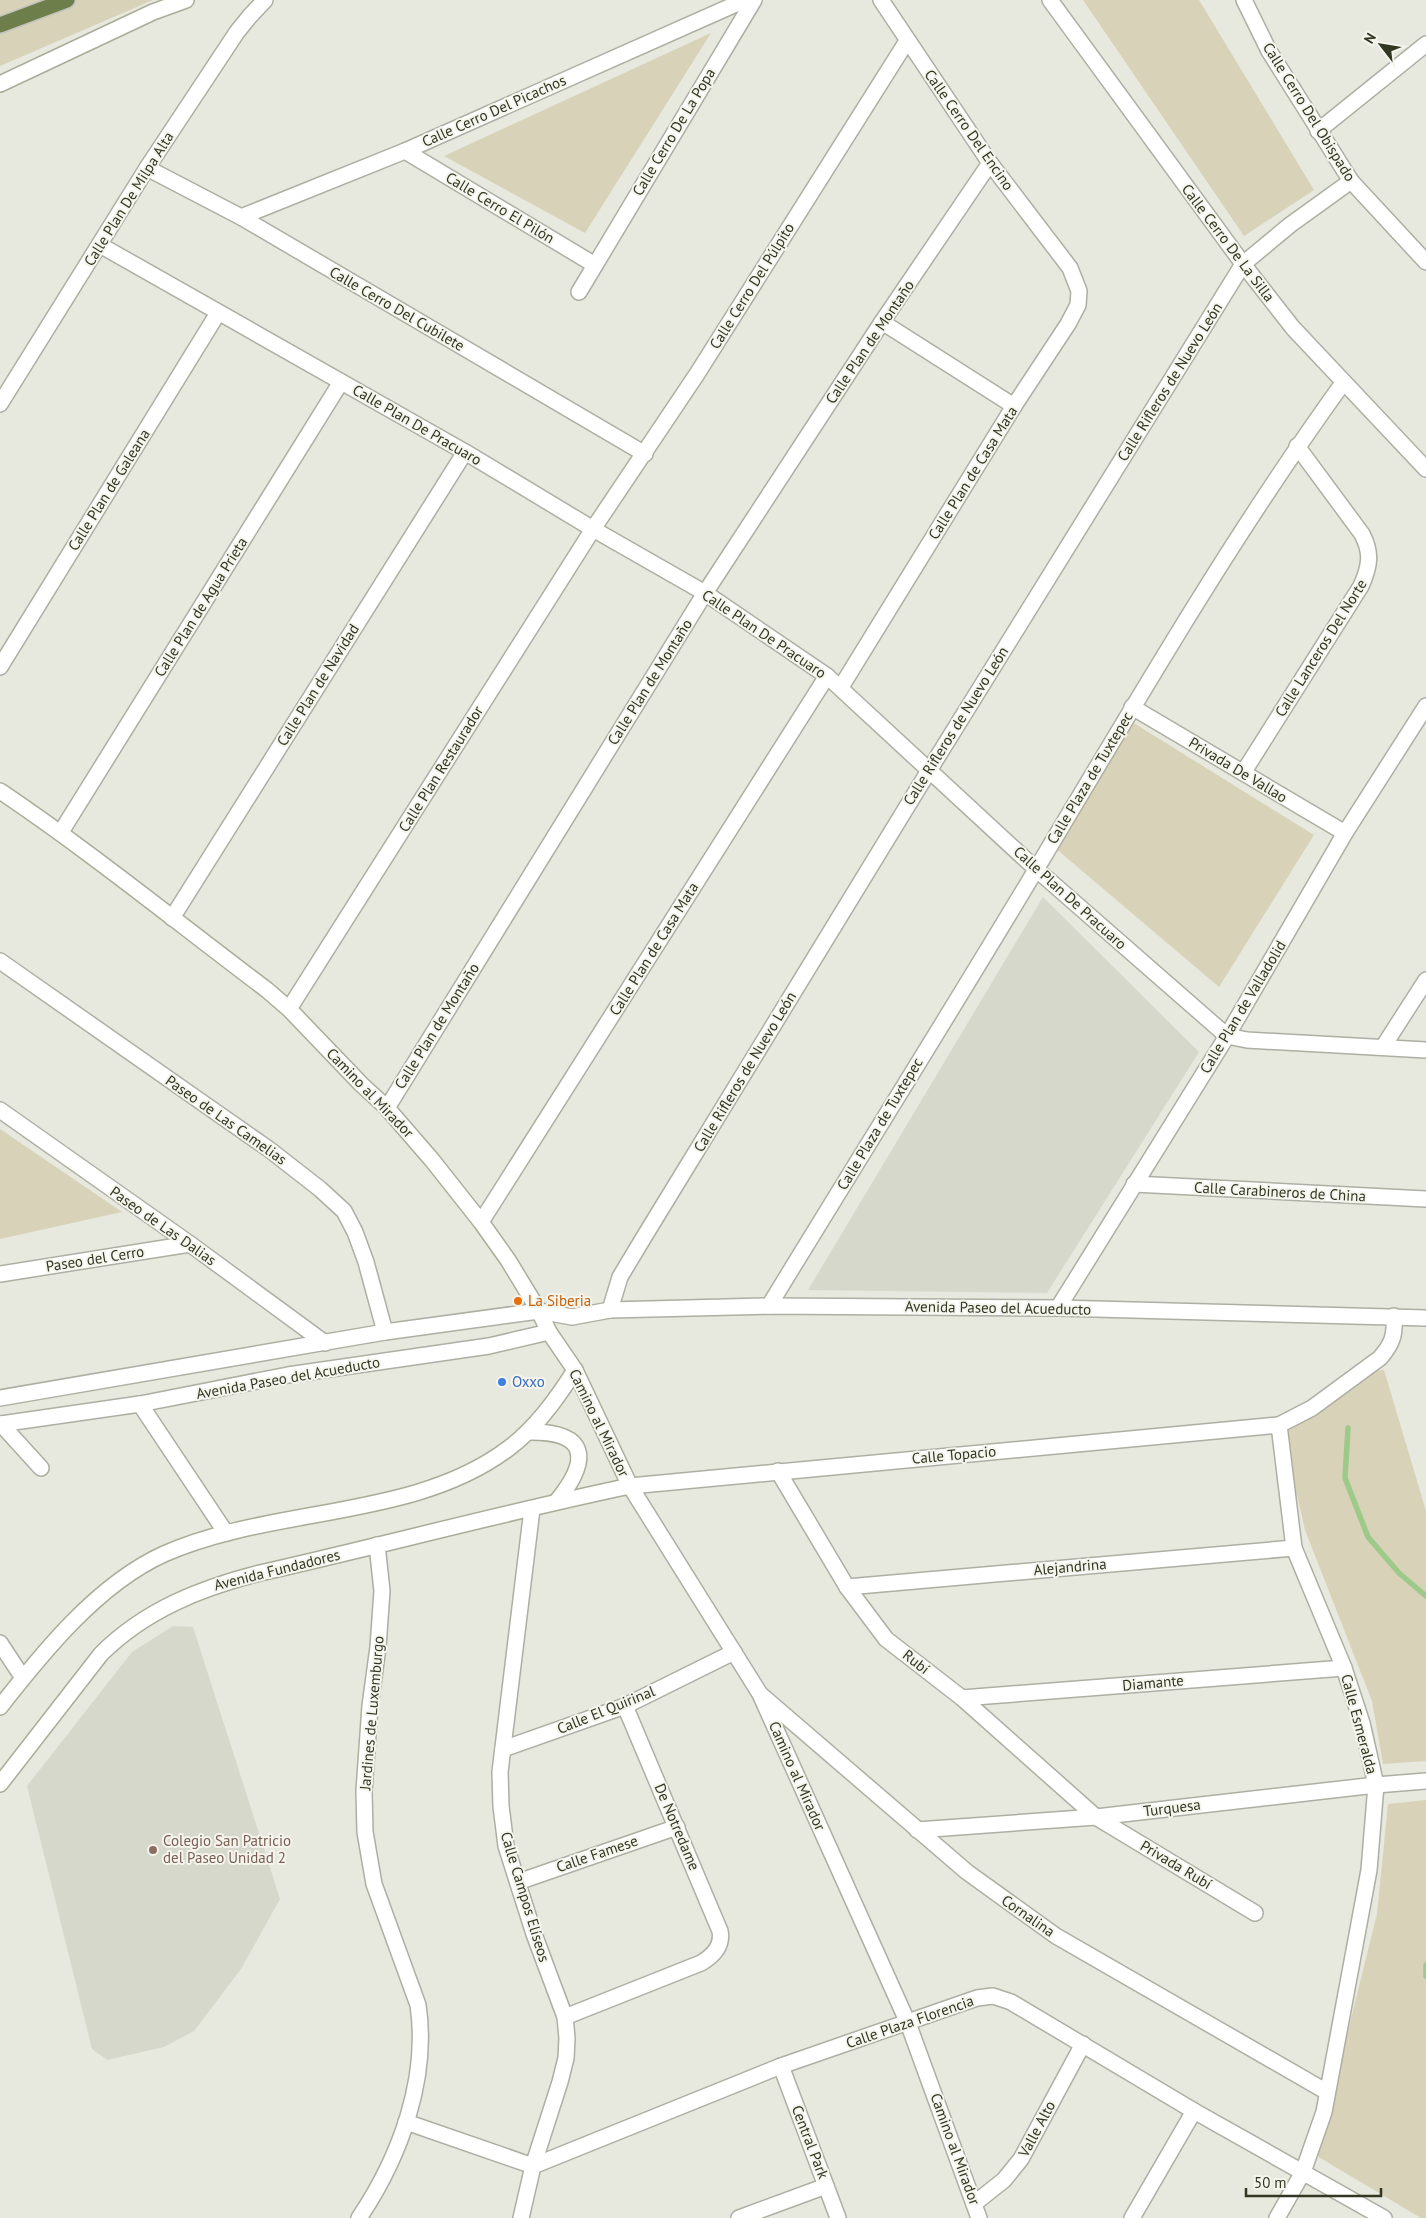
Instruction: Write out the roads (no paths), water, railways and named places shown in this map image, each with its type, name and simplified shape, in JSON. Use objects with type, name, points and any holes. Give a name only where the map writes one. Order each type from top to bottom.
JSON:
[{"type":"highway","points":[[0,25],[67,0]]},
{"type":"street","points":[[0,84],[153,12],[186,0]]},
{"type":"street","name":"Calle Plan De Milpa Alta","points":[[0,404],[147,168],[237,32],[265,0]]},
{"type":"street","name":"Calle Cerro Del Picachos","points":[[241,217],[405,151],[745,0]]},
{"type":"street","name":"Calle Cerro De La Popa","points":[[579,292],[754,0]]},
{"type":"street","name":"Calle Cerro Del Encino","points":[[881,0],[907,42],[990,163],[1062,256]]},
{"type":"street","name":"Calle Cerro De La Silla","points":[[1050,0],[1243,264],[1293,328],[1426,469]]},
{"type":"street","name":"Calle Cerro Del Obispado","points":[[1245,0],[1268,50],[1351,181],[1423,252]]},
{"type":"street","name":"Calle Cerro Del Púlpito","points":[[593,529],[645,454],[907,42]]},
{"type":"street","points":[[1318,131],[1426,44]]},
{"type":"street","name":"Calle Cerro El Pilón","points":[[405,151],[595,265]]},
{"type":"street","name":"Calle Plan de Montaño","points":[[387,1108],[704,593],[882,322],[990,163]]},
{"type":"street","name":"Calle Cerro Del Cubilete","points":[[147,168],[241,217],[645,454]]},
{"type":"street","name":"Calle Rifleros de Nuevo León","points":[[610,1310],[620,1277],[930,769],[1243,264],[1290,225],[1351,181]]},
{"type":"street","name":"Calle Plan De Pracuaro","points":[[100,245],[465,452],[704,593],[827,676],[930,769],[1036,869],[1227,1036]]},
{"type":"street","name":"Calle Plan de Casa Mata","points":[[841,687],[1014,406],[1068,324],[1078,304],[1079,290],[1076,280],[1062,256]]},
{"type":"street","name":"Calle Plan de Galeana","points":[[0,668],[218,313]]},
{"type":"street","points":[[882,322],[1014,406]]},
{"type":"street","name":"Calle Plan de Agua Prieta","points":[[61,832],[341,382]]},
{"type":"street","name":"Calle Plaza de Tuxtepec","points":[[769,1306],[1132,708],[1297,446],[1343,383]]},
{"type":"street","name":"Calle Lanceros Del Norte","points":[[1243,773],[1361,586],[1370,558],[1368,546],[1362,534],[1297,446]]},
{"type":"street","name":"Calle Plan de Navidad","points":[[172,918],[465,452]]},
{"type":"street","name":"Calle Plan Restaurador","points":[[289,1010],[593,529]]},
{"type":"street","name":"Calle Plan de Casa Mata","points":[[481,1222],[827,676]]},
{"type":"street","name":"Calle Plan de Valladolid","points":[[1058,1308],[1227,1036],[1345,833],[1426,706]]},
{"type":"street","name":"Privada De Vallao","points":[[1132,708],[1345,833]]},
{"type":"street","name":"Camino al Mirador","points":[[0,791],[61,832],[289,1010],[387,1108],[432,1160],[508,1260],[549,1332],[574,1370],[630,1486],[760,1694],[908,2023],[980,2218]]},
{"type":"street","name":"Paseo de Las Camelias","points":[[0,961],[270,1150],[320,1189],[344,1211],[355,1232],[366,1262],[385,1332]]},
{"type":"street","points":[[1383,1047],[1426,980]]},
{"type":"street","points":[[1227,1036],[1247,1040],[1426,1050]]},
{"type":"street","name":"Paseo de Las Dalias","points":[[0,1110],[190,1244],[325,1343]]},
{"type":"street","name":"Calle Carabineros de China","points":[[1134,1184],[1426,1199]]},
{"type":"street","name":"Paseo del Cerro","points":[[0,1274],[190,1244]]},
{"type":"street","name":"Avenida Paseo del Acueducto","points":[[0,1398],[282,1348],[325,1343],[385,1332],[539,1312],[572,1317],[610,1310],[769,1306],[1058,1308],[1426,1318]]},
{"type":"street","points":[[1278,1425],[1312,1408],[1380,1358],[1387,1349],[1394,1332],[1394,1316]]},
{"type":"street","name":"Avenida Paseo del Acueducto","points":[[1,1424],[140,1404],[288,1375],[489,1346],[549,1332],[572,1317]]},
{"type":"street","points":[[282,1348],[288,1375]]},
{"type":"street","points":[[0,1708],[23,1678],[108,1588],[164,1554],[226,1533],[269,1522],[372,1503],[441,1484],[477,1469],[494,1459],[528,1432],[564,1388],[574,1370]]},
{"type":"street","points":[[140,1404],[226,1533]]},
{"type":"street","points":[[1,1424],[41,1468]]},
{"type":"street","name":"Calle Topacio","points":[[630,1486],[1278,1425]]},
{"type":"street","name":"Calle Esmeralda","points":[[1277,2218],[1303,2172],[1324,2112],[1369,1870],[1376,1785],[1362,1723],[1344,1668],[1294,1548],[1278,1425]]},
{"type":"street","points":[[528,1432],[559,1434],[572,1441],[576,1446],[579,1460],[576,1469],[566,1490],[556,1501]]},
{"type":"street","name":"Rubí","points":[[778,1471],[847,1587],[886,1639],[962,1698],[1096,1817]]},
{"type":"street","name":"Avenida Fundadores","points":[[0,1784],[101,1654],[115,1640],[159,1610],[184,1598],[228,1581],[490,1517],[532,1509],[556,1501],[630,1486]]},
{"type":"street","name":"Calle Campos Elíseos","points":[[521,2218],[533,2166],[552,2112],[562,2074],[567,2038],[566,2017],[534,1934],[506,1846],[501,1806],[500,1772],[532,1509]]},
{"type":"street","name":"Jardines de Luxemburgo","points":[[359,2218],[375,2194],[406,2122],[417,2086],[421,2025],[411,1983],[388,1926],[374,1884],[365,1832],[364,1791],[370,1706],[378,1647],[382,1591],[378,1545]]},
{"type":"street","name":"Alejandrina","points":[[847,1587],[1294,1548]]},
{"type":"street","points":[[0,1643],[23,1678]]},
{"type":"street","name":"Calle El Quirinal","points":[[503,1749],[625,1706],[734,1652]]},
{"type":"street","name":"Diamante","points":[[962,1698],[1344,1668]]},
{"type":"street","name":"Cornalina","points":[[760,1694],[967,1872],[1056,1936],[1327,2092]]},
{"type":"street","name":"De Notredame","points":[[566,2017],[701,1964],[717,1950],[721,1942],[720,1931],[625,1706]]},
{"type":"street","name":"Turquesa","points":[[917,1830],[1096,1817],[1426,1781]]},
{"type":"street","name":"Privada Rubí","points":[[1096,1817],[1255,1913]]},
{"type":"street","name":"Calle Famese","points":[[518,1882],[676,1827]]},
{"type":"street","name":"Calle Plaza Florencia","points":[[533,2166],[781,2066],[977,1998],[993,1996],[1011,2002],[1194,2111],[1384,2218]]},
{"type":"street","name":"Valle Alto","points":[[975,2203],[1004,2180],[1021,2159],[1083,2044]]},
{"type":"street","name":"Central Park","points":[[781,2066],[838,2218]]},
{"type":"street","points":[[1132,2218],[1194,2111]]},
{"type":"street","points":[[406,2122],[533,2166]]},
{"type":"street","points":[[739,2218],[826,2186]]},
{"type":"waterway","points":[[1348,1428],[1345,1478],[1368,1537],[1399,1573],[1426,1596]]},
{"type":"waterway","points":[[1426,1965],[1426,1976]]},
{"type":"place","name":"La Siberia","points":[[518,1301]]},
{"type":"place","name":"Oxxo","points":[[502,1382]]},
{"type":"place","name":"Colegio San Patricio del Paseo Unidad 2","points":[[153,1850]]}]
